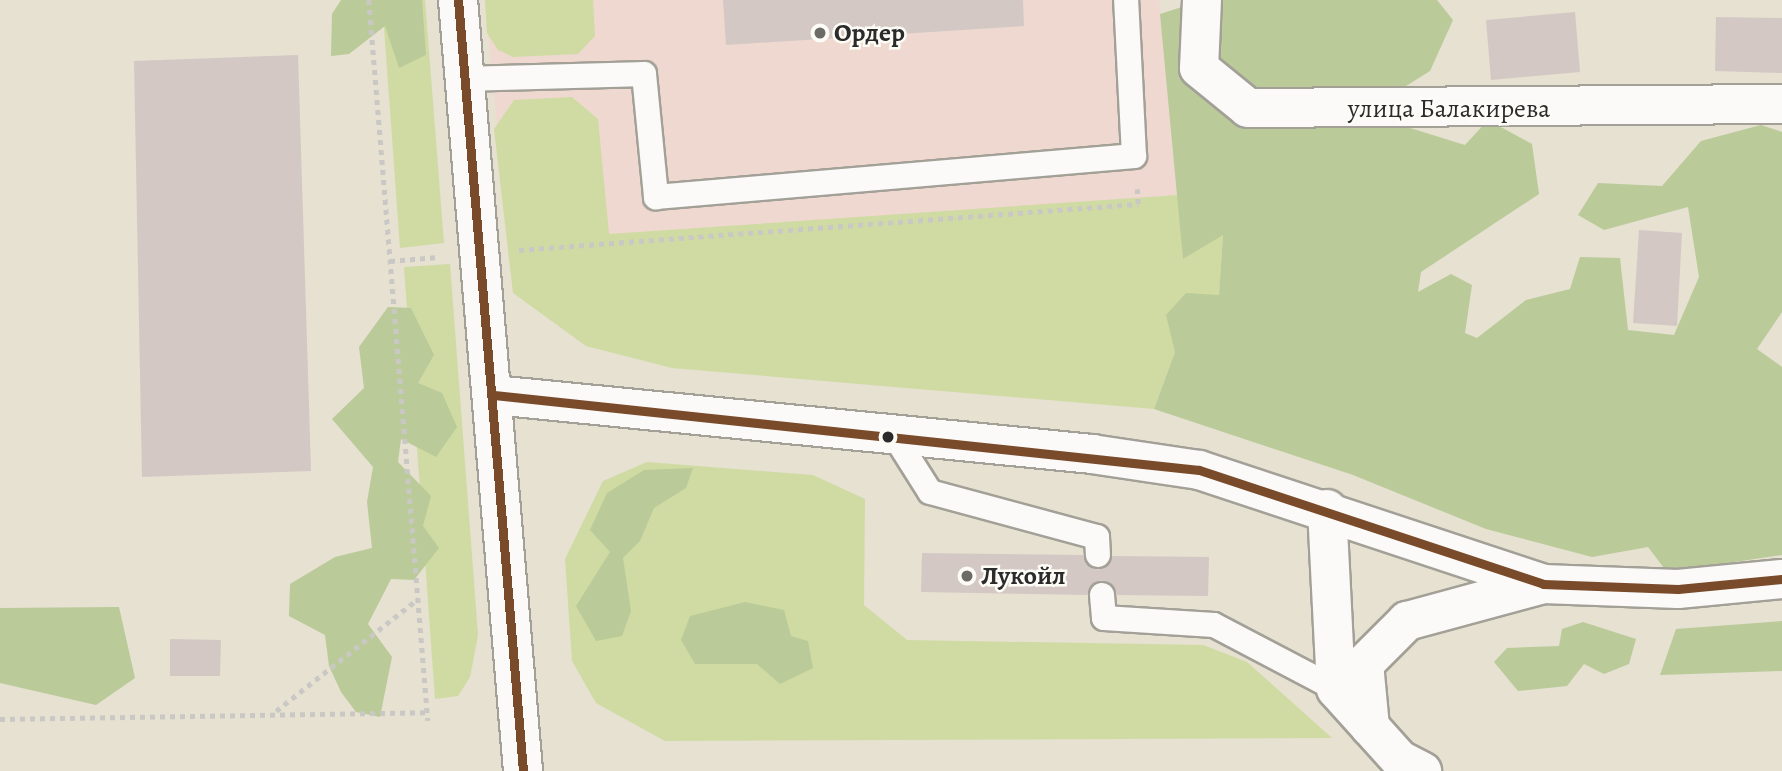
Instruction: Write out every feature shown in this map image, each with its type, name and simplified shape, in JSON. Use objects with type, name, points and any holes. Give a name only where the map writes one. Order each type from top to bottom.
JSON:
[{"type":"street","points":[[458,0],[494,395],[523,771]]},
{"type":"street","name":"улица Балакирева","points":[[1202,0],[1199,68],[1248,108],[1782,104]]},
{"type":"street","points":[[494,395],[894,435],[1199,470],[1327,509],[1543,584],[1678,589],[1782,579]]},
{"type":"street","points":[[1327,509],[1336,689],[1400,760],[1422,771]]},
{"type":"street","points":[[1370,727],[1364,664],[1407,621],[1543,584]]},
{"type":"lane","points":[[465,79],[644,74],[656,197],[1134,156],[1126,0]]},
{"type":"lane","points":[[894,435],[930,492],[1097,537],[1098,555]]},
{"type":"lane","points":[[1102,595],[1104,618],[1214,625],[1336,689]]},
{"type":"path","points":[[369,0],[428,721]]},
{"type":"path","points":[[504,251],[1138,204],[1134,156]]},
{"type":"path","points":[[390,261],[449,257]]},
{"type":"path","points":[[275,712],[418,599]]},
{"type":"path","points":[[0,719],[275,712],[428,712]]},
{"type":"shaded area","points":[[485,0],[1159,0],[1183,259],[513,293]]},
{"type":"green space","points":[[341,0],[422,0],[426,55],[399,68],[385,26],[349,54],[331,56],[332,14]]},
{"type":"green space","points":[[382,0],[425,0],[444,243],[400,248]]},
{"type":"green space","points":[[485,0],[593,0],[595,36],[578,54],[513,57],[498,50],[487,33]]},
{"type":"green space","points":[[1204,0],[1437,0],[1453,20],[1430,71],[1390,96],[1394,123],[1465,145],[1488,120],[1532,144],[1539,194],[1421,272],[1418,292],[1451,274],[1472,285],[1465,333],[1477,338],[1526,300],[1570,289],[1580,257],[1620,258],[1628,330],[1674,335],[1699,277],[1688,207],[1604,230],[1578,215],[1598,183],[1662,186],[1701,141],[1761,125],[1782,132],[1782,312],[1757,349],[1782,367],[1782,555],[1667,572],[1648,547],[1592,557],[1486,529],[1353,475],[1154,409],[1175,352],[1166,315],[1186,293],[1219,295],[1223,235],[1183,259],[1160,14]]},
{"type":"green space","points":[[572,97],[598,119],[609,234],[1178,195],[1183,259],[1223,234],[1219,295],[1175,352],[1154,409],[672,368],[586,346],[513,293],[494,129],[514,100]]},
{"type":"green space","points":[[450,264],[478,635],[470,677],[458,696],[435,699],[404,267]]},
{"type":"green space","points":[[388,307],[411,308],[434,355],[418,383],[442,393],[457,427],[436,457],[401,439],[398,462],[431,496],[423,526],[439,548],[414,580],[391,579],[368,624],[392,657],[380,717],[356,712],[341,692],[329,666],[325,635],[289,616],[290,584],[335,557],[372,548],[367,502],[373,467],[332,419],[364,388],[359,347]]},
{"type":"green space","points":[[647,462],[813,475],[865,499],[864,605],[907,640],[1203,645],[1247,662],[1332,738],[665,741],[596,703],[572,661],[565,559],[603,481]]},
{"type":"green space","points":[[693,468],[686,488],[654,508],[640,541],[623,558],[631,611],[622,636],[596,641],[576,606],[610,552],[590,530],[607,493],[644,470]]},
{"type":"green space","points":[[745,602],[784,610],[791,636],[808,641],[813,668],[780,684],[757,664],[695,664],[681,640],[690,616]]},
{"type":"green space","points":[[119,607],[135,678],[96,705],[0,683],[0,608]]},
{"type":"green space","points":[[1782,621],[1782,671],[1660,675],[1676,629]]},
{"type":"green space","points":[[1583,622],[1636,639],[1629,664],[1604,674],[1584,664],[1567,686],[1518,691],[1494,662],[1507,648],[1559,646],[1562,629]]},
{"type":"building","name":"Ордер","points":[[723,0],[1023,0],[1024,26],[726,45]]},
{"type":"building","points":[[1575,12],[1580,72],[1491,80],[1486,20]]},
{"type":"building","points":[[1716,17],[1782,18],[1782,73],[1715,71]]},
{"type":"building","points":[[298,55],[311,471],[142,477],[134,61]]},
{"type":"building","points":[[1639,230],[1682,233],[1677,326],[1633,323]]},
{"type":"building","points":[[922,553],[1083,555],[1098,570],[1113,556],[1209,557],[1208,596],[1117,595],[1101,580],[1087,595],[921,592]]},
{"type":"building","points":[[170,639],[221,640],[220,676],[170,676]]},
{"type":"transit line","points":[[458,0],[523,771]]},
{"type":"transit line","points":[[494,395],[1199,470],[1543,584],[1678,589],[1782,579]]},
{"type":"place","name":"Ордер","points":[[820,33]]},
{"type":"place","name":"Лукойл","points":[[967,576]]}]
